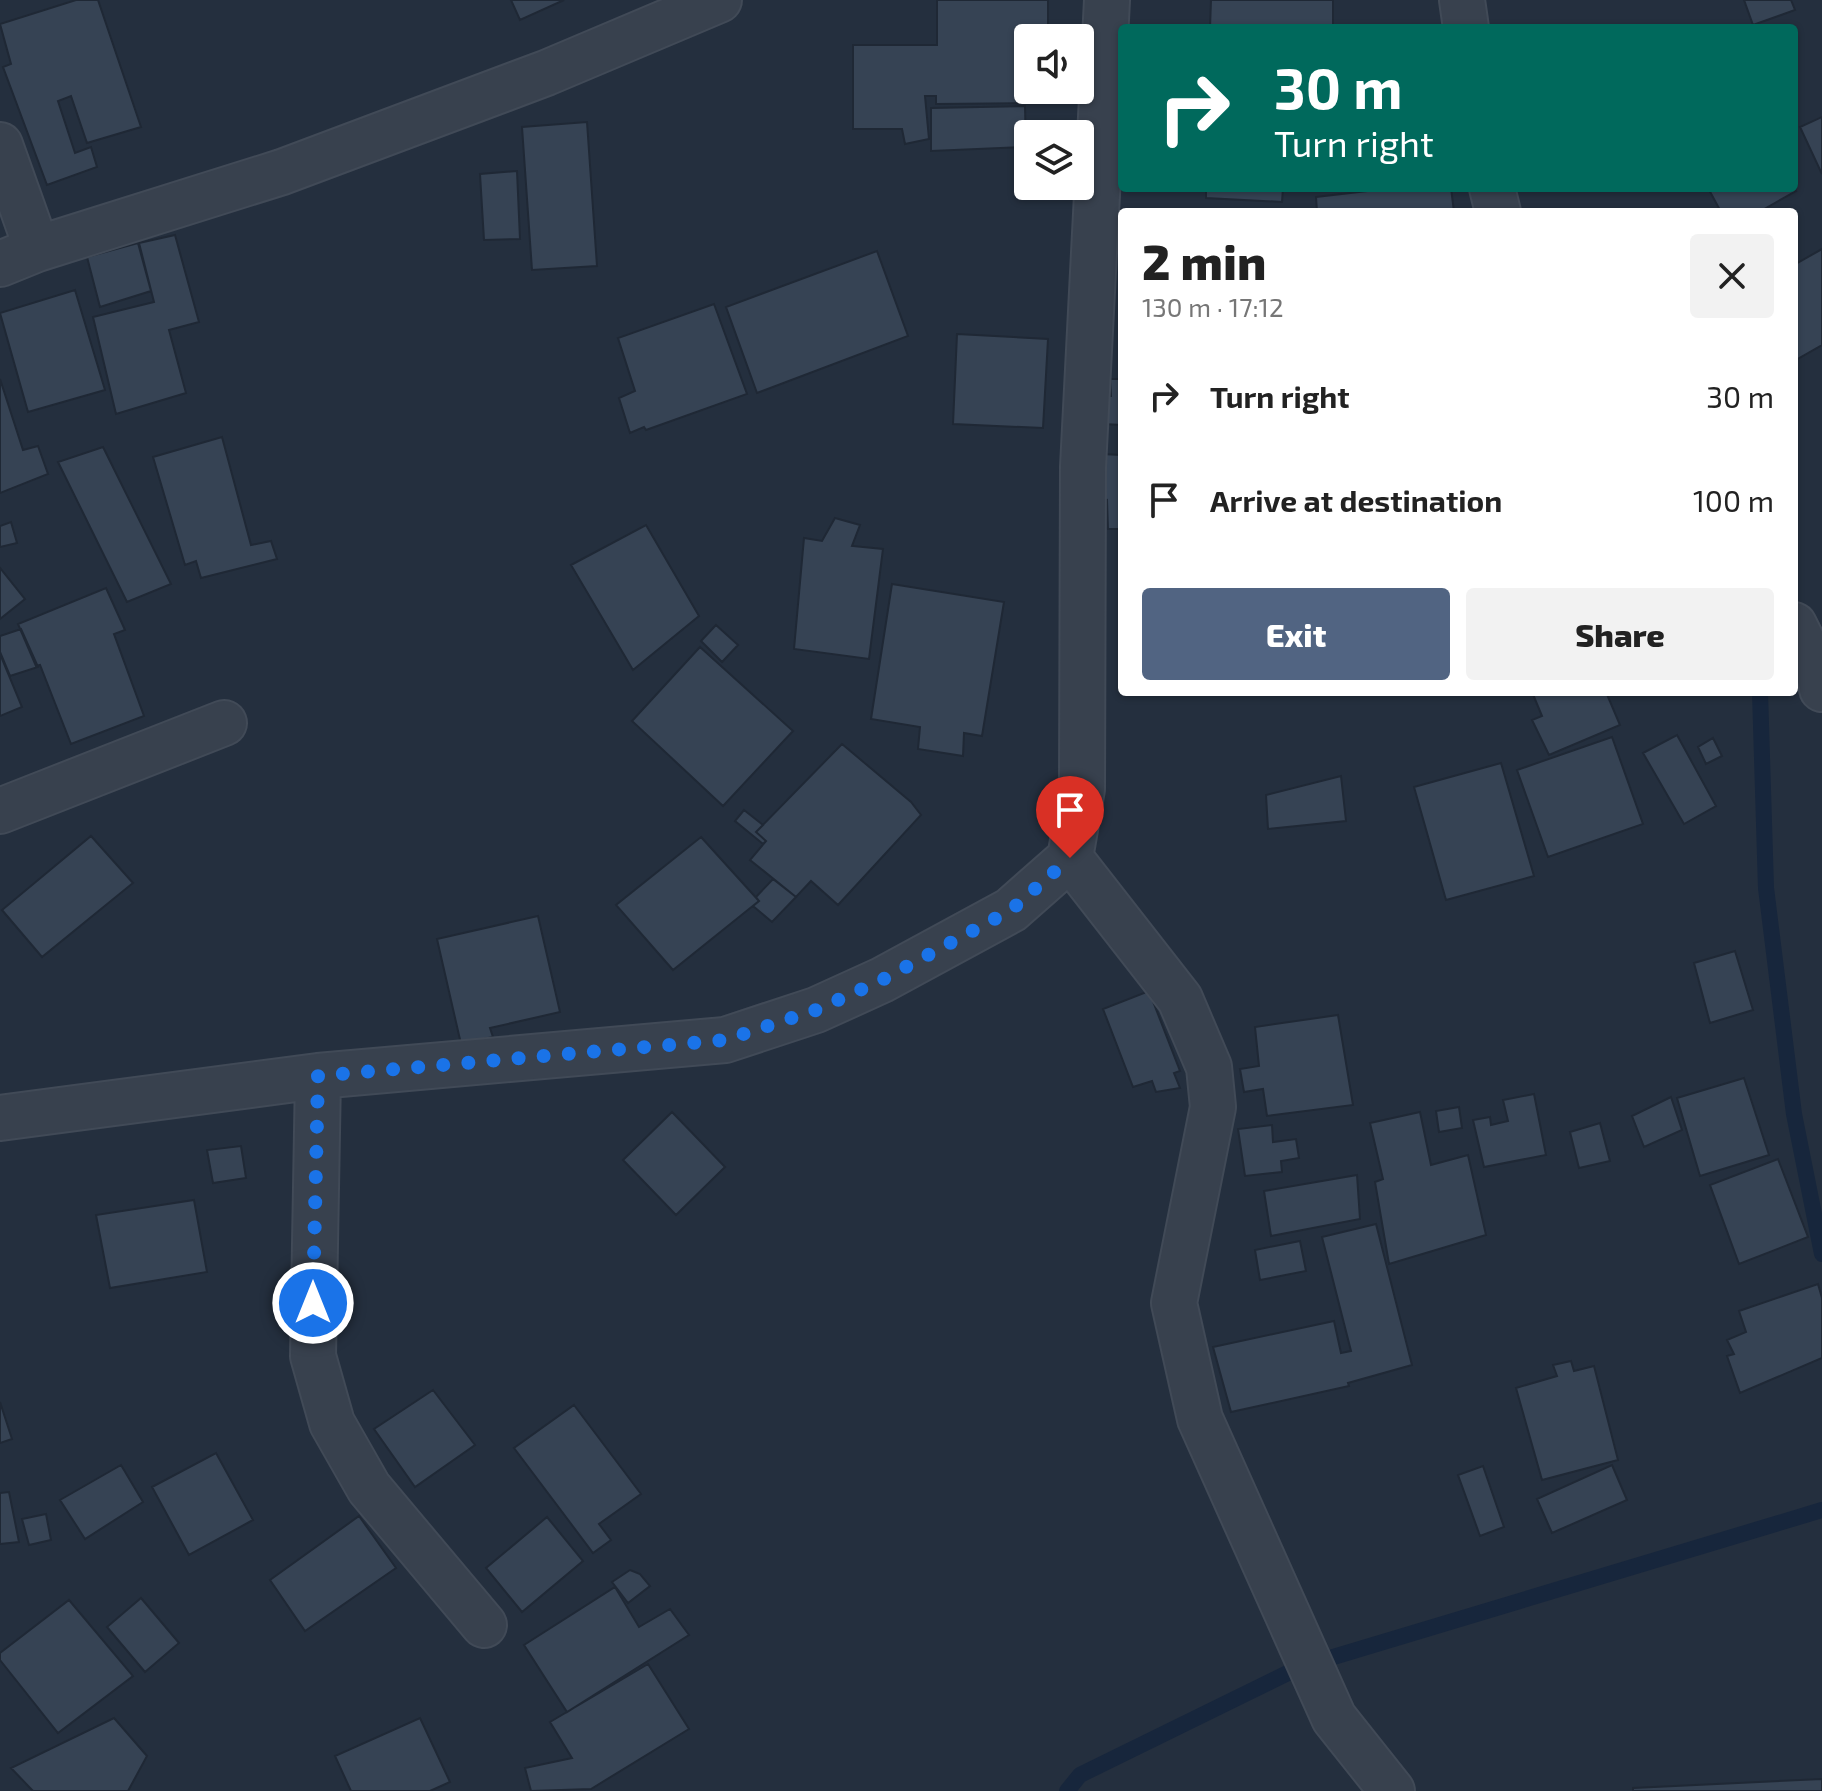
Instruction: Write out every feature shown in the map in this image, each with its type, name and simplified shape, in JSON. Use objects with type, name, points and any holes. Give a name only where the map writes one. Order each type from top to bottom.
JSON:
[{"type":"street","points":[[0,145],[19,257],[282,172],[546,73],[719,0]]},
{"type":"street","points":[[0,1118],[318,1076],[725,1040],[816,1010],[882,980],[1011,910],[1070,858],[1082,789],[1083,467],[1107,0]]},
{"type":"street","points":[[1462,0],[1465,24]]},
{"type":"street","points":[[1798,633],[1820,677],[1822,689]]},
{"type":"street","points":[[0,811],[224,723]]},
{"type":"street","points":[[1070,858],[1180,999],[1209,1067],[1213,1107],[1174,1303],[1200,1419],[1334,1718],[1392,1791]]},
{"type":"street","points":[[318,1076],[313,1356],[332,1423],[369,1488],[484,1625]]},
{"type":"building","points":[[76,0],[98,0],[141,127],[87,143],[71,96],[58,101],[75,153],[91,147],[97,167],[47,185],[3,67],[11,64],[0,24]]},
{"type":"building","points":[[511,0],[564,0],[520,20]]},
{"type":"building","points":[[937,0],[1048,0],[1048,24],[1014,24],[1014,103],[936,104],[936,96],[925,96],[929,139],[905,144],[902,129],[853,129],[853,45],[937,45]]},
{"type":"building","points":[[1211,0],[1333,0],[1333,24],[1210,24]]},
{"type":"building","points":[[1744,0],[1791,0],[1795,10],[1753,24]]},
{"type":"building","points":[[1025,106],[1025,120],[1014,120],[1014,148],[931,151],[931,108]]},
{"type":"building","points":[[1822,117],[1822,174],[1800,127]]},
{"type":"building","points":[[587,122],[597,266],[532,270],[522,127]]},
{"type":"building","points":[[517,171],[520,239],[484,240],[480,174]]},
{"type":"building","points":[[1206,192],[1283,192],[1282,202],[1206,198]]},
{"type":"building","points":[[1359,192],[1452,192],[1454,208],[1317,208],[1316,197]]},
{"type":"building","points":[[1710,192],[1794,192],[1766,208],[1719,208]]},
{"type":"building","points":[[175,235],[199,322],[169,330],[186,393],[116,414],[93,317],[154,302],[139,243]]},
{"type":"building","points":[[138,243],[151,291],[100,307],[87,257]]},
{"type":"building","points":[[1822,249],[1822,345],[1798,359],[1798,263]]},
{"type":"building","points":[[877,251],[908,336],[757,393],[726,307]]},
{"type":"building","points":[[75,290],[105,390],[28,412],[0,313]]},
{"type":"building","points":[[714,304],[747,394],[630,433],[619,398],[635,391],[618,338]]},
{"type":"building","points":[[957,334],[1048,339],[1043,428],[953,424]]},
{"type":"building","points":[[0,379],[23,450],[38,446],[48,474],[0,493]]},
{"type":"building","points":[[1110,379],[1118,379],[1118,425],[1103,424],[1104,396],[1111,396]]},
{"type":"building","points":[[222,437],[251,545],[271,541],[277,559],[201,578],[196,561],[185,565],[153,457]]},
{"type":"building","points":[[103,447],[171,584],[127,602],[58,462]]},
{"type":"building","points":[[1101,454],[1118,455],[1118,529],[1108,529],[1107,500],[1101,501]]},
{"type":"building","points":[[835,518],[860,525],[852,546],[883,549],[869,659],[794,649],[804,538],[822,541]]},
{"type":"building","points":[[11,522],[17,543],[0,547],[0,526]]},
{"type":"building","points":[[646,525],[699,616],[633,670],[571,565]]},
{"type":"building","points":[[0,568],[25,599],[0,619]]},
{"type":"building","points":[[892,584],[1004,602],[982,736],[964,733],[963,756],[918,749],[920,727],[871,719]]},
{"type":"building","points":[[106,588],[125,630],[114,634],[144,716],[71,744],[40,665],[36,666],[18,624]]},
{"type":"building","points":[[716,625],[738,645],[722,662],[701,641]]},
{"type":"building","points":[[21,629],[38,667],[10,676],[0,652],[0,636]]},
{"type":"building","points":[[700,647],[793,731],[723,806],[632,721]]},
{"type":"building","points":[[0,654],[22,707],[0,716]]},
{"type":"building","points":[[1534,696],[1608,696],[1620,725],[1549,755],[1532,720],[1542,716]]},
{"type":"building","points":[[1677,735],[1716,806],[1684,824],[1643,753]]},
{"type":"building","points":[[1612,737],[1643,824],[1548,857],[1517,770]]},
{"type":"building","points":[[1713,738],[1722,756],[1706,764],[1698,747]]},
{"type":"building","points":[[842,744],[911,802],[921,815],[838,905],[811,881],[796,897],[750,860],[766,841],[756,832]]},
{"type":"building","points":[[1501,763],[1534,876],[1446,900],[1414,787]]},
{"type":"building","points":[[1341,776],[1346,821],[1268,829],[1266,795]]},
{"type":"building","points":[[744,810],[763,825],[756,832],[766,841],[763,844],[735,821]]},
{"type":"building","points":[[91,836],[133,883],[42,957],[2,910]]},
{"type":"building","points":[[701,837],[759,901],[673,970],[616,905]]},
{"type":"building","points":[[773,879],[796,897],[772,922],[753,906],[759,901],[756,897]]},
{"type":"building","points":[[538,916],[560,1012],[490,1028],[493,1037],[461,1044],[437,939]]},
{"type":"building","points":[[1735,951],[1753,1010],[1710,1023],[1694,963]]},
{"type":"building","points":[[1149,991],[1180,1071],[1174,1073],[1180,1088],[1156,1092],[1152,1081],[1133,1087],[1103,1009]]},
{"type":"building","points":[[1338,1015],[1353,1105],[1267,1116],[1263,1089],[1244,1092],[1240,1069],[1259,1066],[1255,1027]]},
{"type":"building","points":[[1744,1078],[1769,1155],[1700,1176],[1677,1098]]},
{"type":"building","points":[[1534,1094],[1546,1155],[1484,1167],[1473,1120],[1490,1117],[1491,1125],[1508,1121],[1503,1100]]},
{"type":"building","points":[[1671,1097],[1682,1130],[1644,1147],[1632,1116]]},
{"type":"building","points":[[1459,1107],[1462,1128],[1439,1132],[1436,1111]]},
{"type":"building","points":[[672,1112],[725,1167],[676,1215],[623,1160]]},
{"type":"building","points":[[1420,1112],[1431,1165],[1468,1155],[1486,1235],[1389,1264],[1375,1182],[1383,1179],[1370,1123]]},
{"type":"building","points":[[1600,1123],[1610,1161],[1579,1168],[1570,1132]]},
{"type":"building","points":[[1272,1125],[1273,1142],[1296,1139],[1299,1158],[1281,1161],[1282,1172],[1245,1176],[1238,1129]]},
{"type":"building","points":[[241,1146],[246,1178],[213,1183],[207,1150]]},
{"type":"building","points":[[1778,1159],[1808,1237],[1739,1264],[1710,1185]]},
{"type":"building","points":[[1357,1175],[1360,1219],[1271,1236],[1264,1191]]},
{"type":"building","points":[[194,1200],[207,1272],[110,1288],[96,1215]]},
{"type":"building","points":[[1376,1224],[1412,1365],[1348,1383],[1349,1386],[1231,1412],[1213,1347],[1334,1321],[1341,1353],[1351,1351],[1322,1237]]},
{"type":"building","points":[[1300,1241],[1306,1271],[1260,1280],[1255,1250]]},
{"type":"building","points":[[1818,1284],[1822,1298],[1822,1358],[1740,1393],[1727,1356],[1734,1354],[1727,1340],[1746,1332],[1739,1311]]},
{"type":"building","points":[[1571,1361],[1574,1371],[1594,1366],[1618,1460],[1542,1480],[1516,1388],[1557,1376],[1553,1365]]},
{"type":"building","points":[[433,1390],[475,1445],[415,1487],[374,1429]]},
{"type":"building","points":[[0,1402],[12,1439],[0,1443]]},
{"type":"building","points":[[574,1405],[641,1494],[599,1524],[611,1540],[593,1553],[514,1448]]},
{"type":"building","points":[[216,1453],[253,1520],[189,1555],[152,1487]]},
{"type":"building","points":[[121,1465],[143,1502],[85,1539],[60,1500]]},
{"type":"building","points":[[1612,1465],[1627,1500],[1552,1533],[1537,1499]]},
{"type":"building","points":[[1483,1466],[1504,1527],[1480,1536],[1458,1475]]},
{"type":"building","points":[[9,1492],[19,1542],[0,1544],[0,1493]]},
{"type":"building","points":[[46,1514],[51,1540],[29,1545],[22,1519]]},
{"type":"building","points":[[359,1516],[396,1568],[305,1631],[270,1580]]},
{"type":"building","points":[[547,1517],[583,1561],[522,1612],[486,1568]]},
{"type":"building","points":[[630,1570],[640,1574],[650,1586],[628,1603],[612,1582]]},
{"type":"building","points":[[615,1587],[639,1627],[670,1609],[689,1635],[567,1712],[524,1645]]},
{"type":"building","points":[[141,1598],[179,1643],[145,1672],[107,1627]]},
{"type":"building","points":[[69,1600],[133,1676],[58,1733],[0,1660],[0,1653]]},
{"type":"building","points":[[648,1664],[689,1729],[591,1789],[531,1791],[525,1768],[572,1758],[550,1722]]},
{"type":"building","points":[[114,1718],[147,1756],[128,1791],[33,1791],[11,1768]]},
{"type":"building","points":[[420,1718],[450,1782],[430,1791],[351,1791],[335,1756]]},
{"type":"building","points":[[1822,1779],[1822,1791],[1633,1791],[1633,1788]]},
{"type":"waterway","points":[[1760,696],[1766,888],[1794,1114],[1822,1254]]},
{"type":"waterway","points":[[1067,1791],[1080,1775],[1300,1667],[1822,1510]]},
{"type":"route","points":[[313,1303],[318,1076],[725,1040],[816,1010],[882,980],[1011,910],[1070,858]]}]
